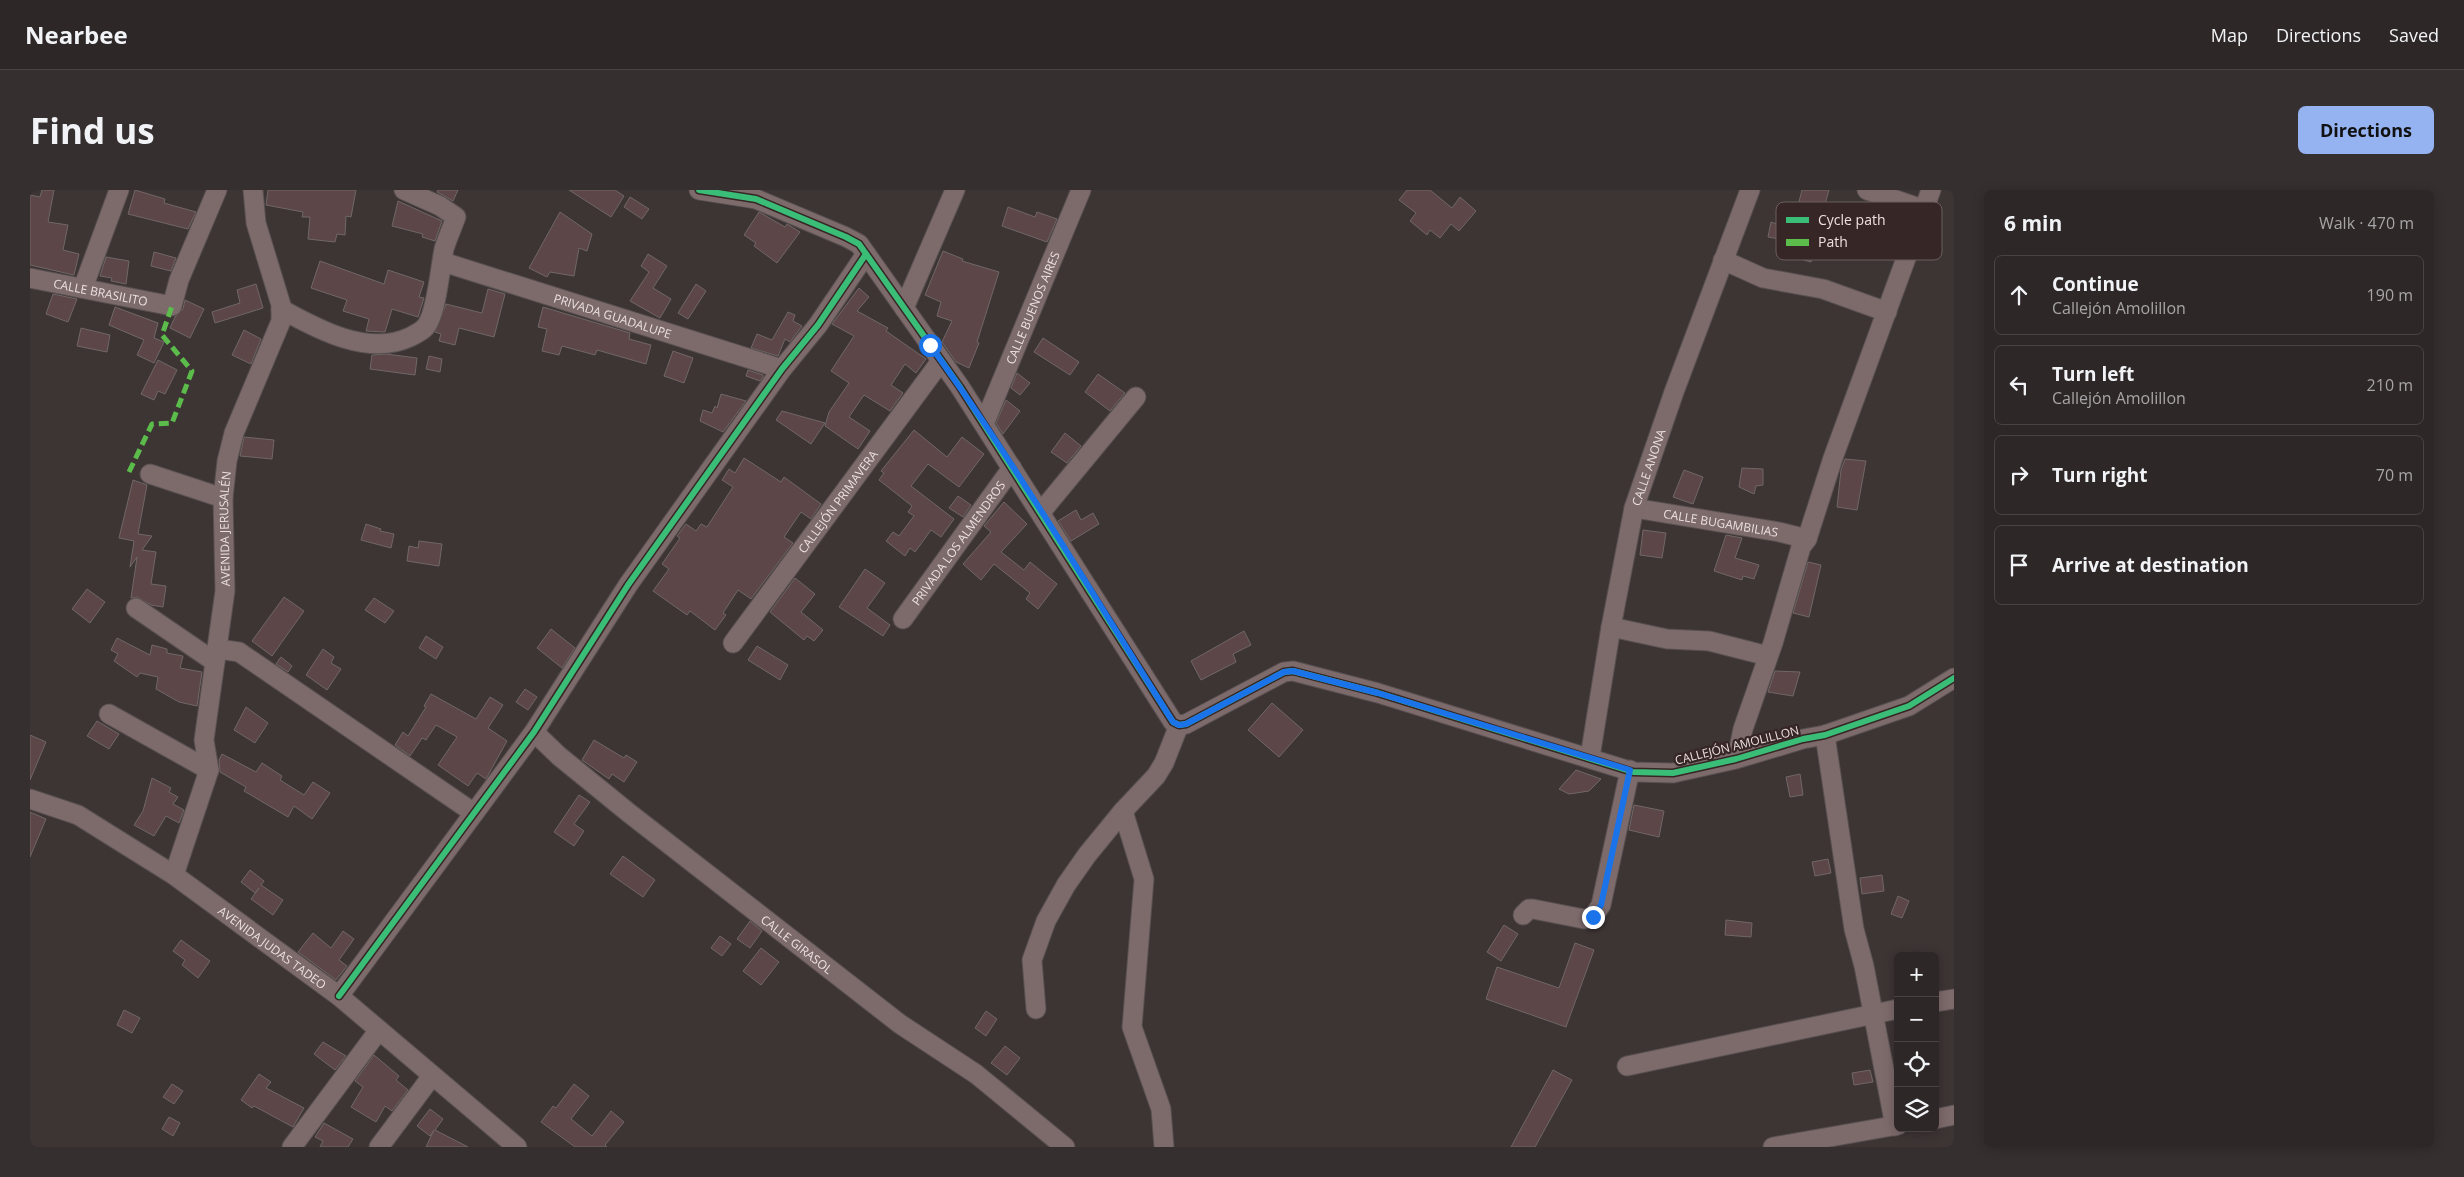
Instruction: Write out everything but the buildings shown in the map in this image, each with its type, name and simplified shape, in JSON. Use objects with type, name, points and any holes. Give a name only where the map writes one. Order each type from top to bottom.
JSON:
[{"type":"street","points":[[83,288],[119,190]]},
{"type":"street","name":"CALLE BRASILITO","points":[[30,278],[172,306],[179,280],[217,190]]},
{"type":"street","points":[[252,190],[256,223],[281,309],[319,330],[377,344],[402,341],[417,333],[428,324],[443,262],[444,249],[456,217],[440,206],[404,190]]},
{"type":"street","points":[[699,190],[756,199],[846,236],[859,244],[984,424],[1173,722],[1179,725],[1164,764],[1156,776],[1123,811],[1066,885],[1046,921],[1032,960],[1036,1009]]},
{"type":"street","points":[[904,308],[955,190]]},
{"type":"street","name":"CALLE BUENOS AIRES","points":[[984,424],[1081,190]]},
{"type":"street","name":"CALLE ANONA","points":[[1590,757],[1611,627],[1634,508],[1750,190]]},
{"type":"street","points":[[1867,190],[1902,202]]},
{"type":"street","points":[[1927,202],[1931,190]]},
{"type":"street","points":[[340,996],[534,732],[628,585],[782,369],[818,325],[866,254]]},
{"type":"street","points":[[1723,260],[1762,278],[1823,289],[1887,312]]},
{"type":"street","points":[[1737,758],[1743,729],[1768,656],[1801,546],[1807,539],[1836,449],[1906,260]]},
{"type":"street","name":"PRIVADA GUADALUPE","points":[[443,262],[782,369]]},
{"type":"street","name":"AVENIDA JERUSALÉN","points":[[174,875],[209,770],[204,740],[225,591],[223,498],[227,461],[234,433],[280,321],[281,309]]},
{"type":"street","name":"CALLEJÓN PRIMAVERA","points":[[733,643],[941,361]]},
{"type":"street","points":[[1041,512],[1136,397]]},
{"type":"street","name":"PRIVADA LOS ALMENDROS","points":[[903,619],[1012,468]]},
{"type":"street","points":[[150,474],[223,498]]},
{"type":"street","name":"CALLE BUGAMBILIAS","points":[[1634,508],[1779,532],[1807,539]]},
{"type":"street","points":[[136,608],[216,655],[239,652],[474,813]]},
{"type":"street","points":[[1611,627],[1667,639],[1709,641],[1768,656]]},
{"type":"street","name":"CALLEJÓN AMOLILLON","points":[[1179,725],[1186,724],[1284,672],[1293,671],[1378,693],[1630,770],[1673,773],[1737,758],[1803,739],[1825,736],[1908,706],[1954,678]]},
{"type":"street","points":[[109,714],[209,770]]},
{"type":"street","name":"CALLE GIRASOL","points":[[534,732],[559,756],[629,813],[900,1024],[976,1074],[1065,1147]]},
{"type":"street","points":[[1825,736],[1854,929],[1894,1116]]},
{"type":"street","points":[[1523,915],[1528,909],[1584,919],[1593,917],[1601,905],[1630,770]]},
{"type":"street","name":"AVENIDA JUDAS TADEO","points":[[30,799],[78,815],[174,875],[340,996],[517,1147]]},
{"type":"street","points":[[1123,811],[1144,879],[1132,1027],[1162,1109],[1164,1147]]},
{"type":"street","points":[[1939,1001],[1954,999]]},
{"type":"street","points":[[1627,1066],[1894,1009]]},
{"type":"street","points":[[292,1147],[379,1030]]},
{"type":"street","points":[[379,1147],[432,1076]]},
{"type":"street","points":[[1939,1118],[1954,1115]]},
{"type":"street","points":[[1772,1147],[1894,1126]]},
{"type":"marked path","points":[[129,472],[152,424],[172,423],[192,371],[162,335],[172,306]]},
{"type":"cycle path","points":[[699,190],[756,199],[859,244],[960,387],[1173,722],[1179,725],[1186,724],[1284,672],[1293,671],[1378,693],[1633,772],[1673,773],[1736,759],[1803,739],[1825,735],[1909,706],[1954,678]]},
{"type":"cycle path","points":[[339,996],[534,732],[628,585],[782,369],[818,325],[866,254]]},
{"type":"route","points":[[930,345],[960,387],[1041,512],[1173,722],[1179,725],[1186,724],[1284,672],[1293,671],[1378,693],[1630,770],[1601,905],[1593,917]]}]
